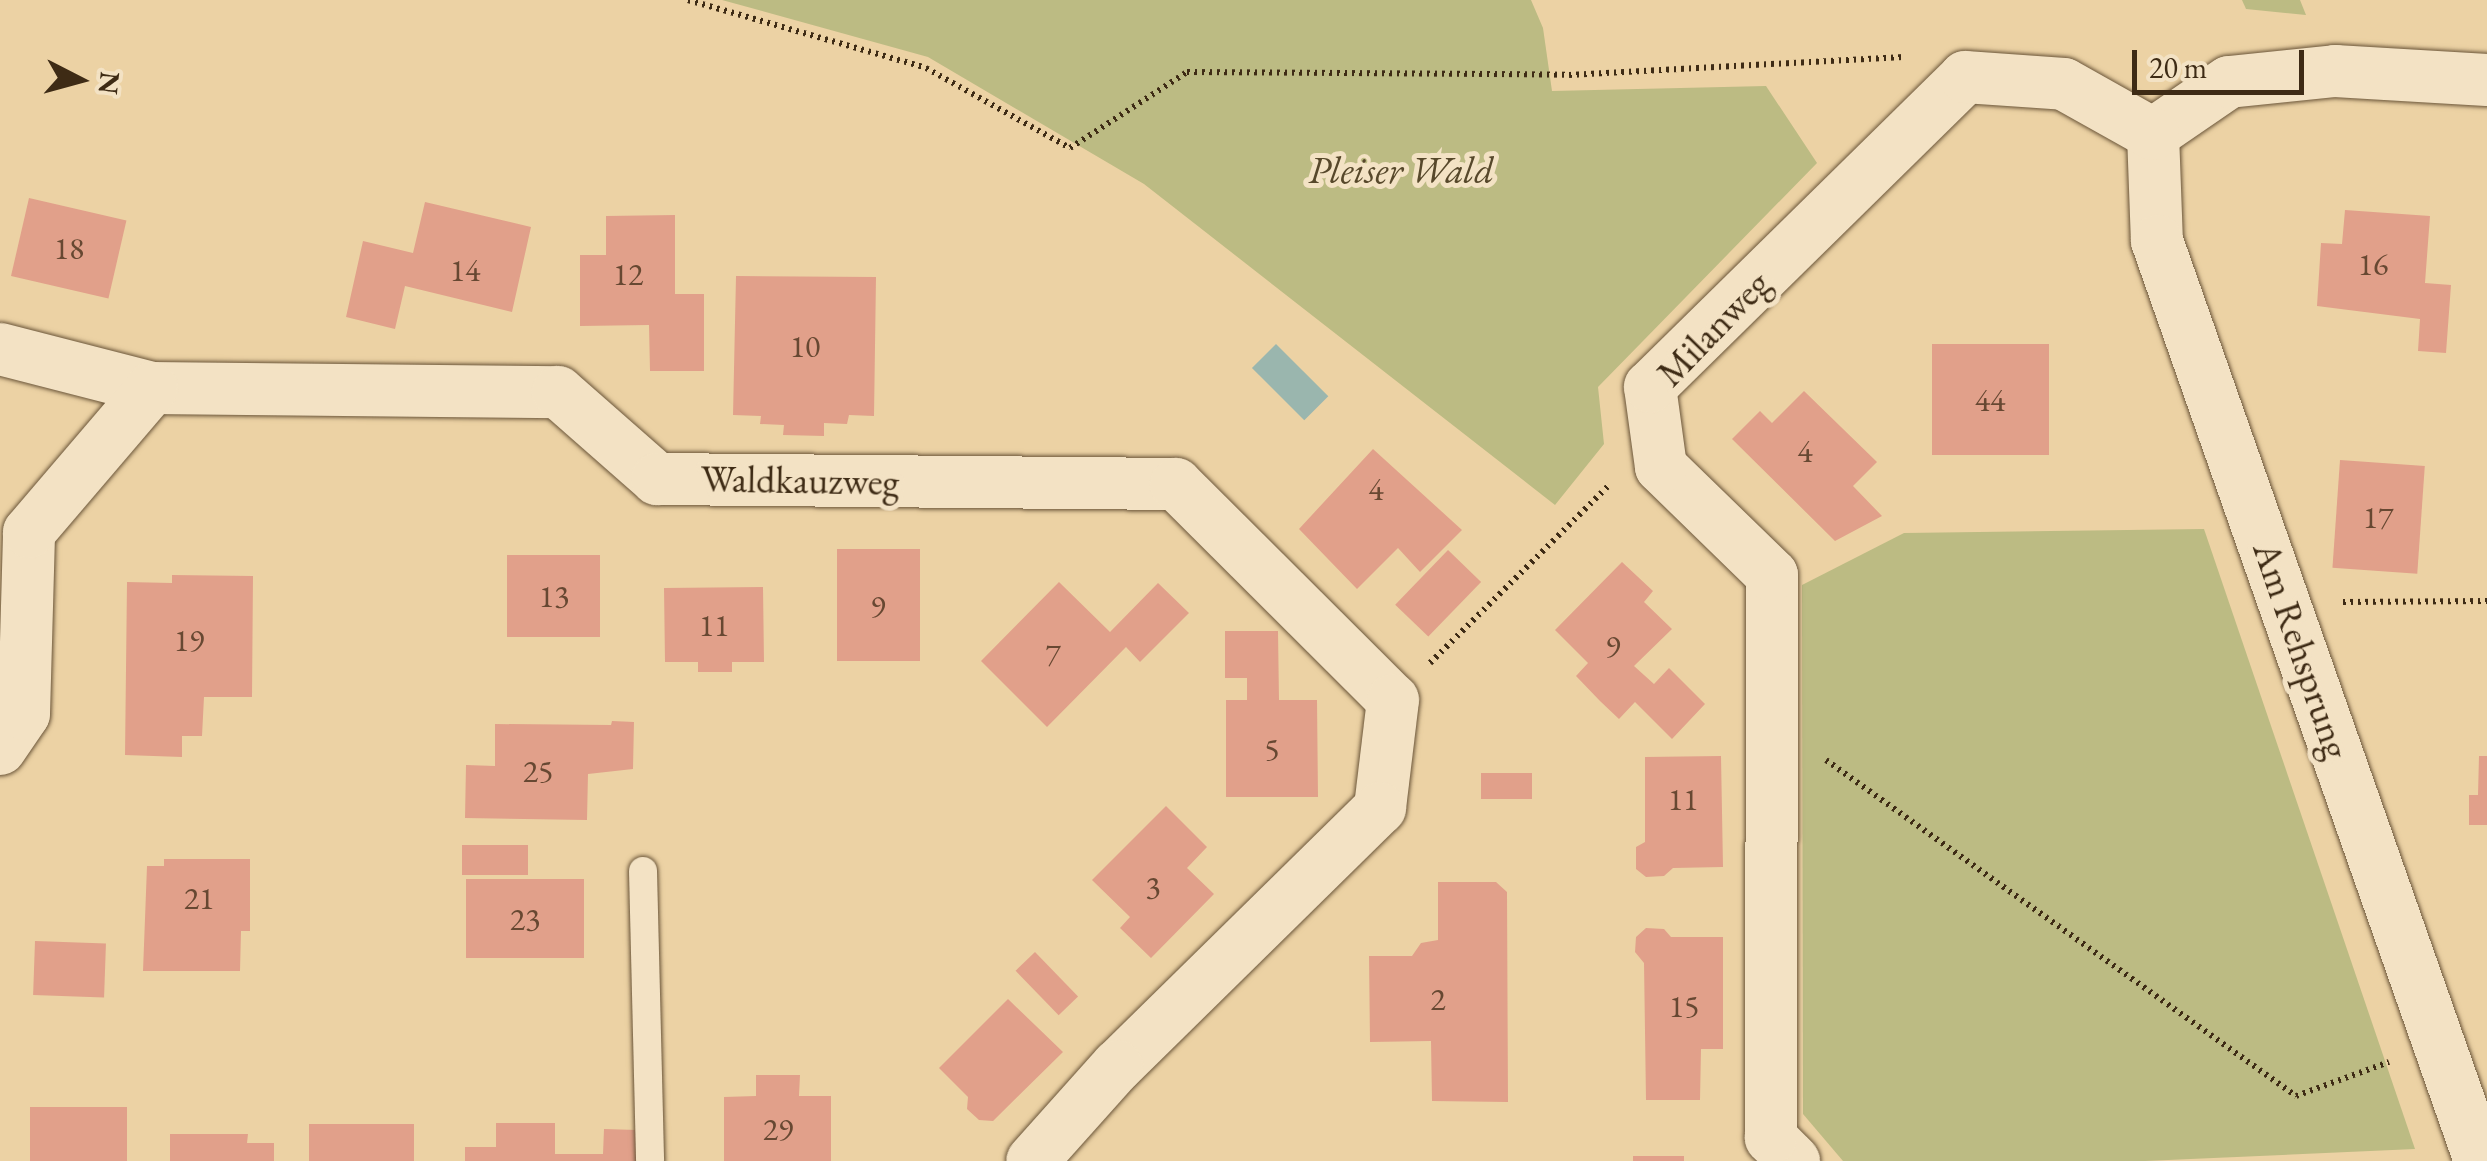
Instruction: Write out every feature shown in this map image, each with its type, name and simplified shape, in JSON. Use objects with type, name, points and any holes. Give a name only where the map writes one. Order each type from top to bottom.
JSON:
[{"type":"street","points":[[2153,134],[2228,82],[2334,71],[2487,80]]},
{"type":"street","name":"Milanweg","points":[[1794,1161],[1771,1138],[1772,575],[1661,467],[1650,388],[1966,77],[2064,84],[2153,134]]},
{"type":"street","name":"Am Rehsprung","points":[[2153,134],[2157,241],[2480,1161]]},
{"type":"street","name":"Waldkauzweg","points":[[0,350],[152,388],[558,392],[656,479],[1176,484],[1393,700]]},
{"type":"street","points":[[0,749],[24,714],[29,532],[152,388]]},
{"type":"street","points":[[1032,1161],[1117,1066],[1380,808],[1393,700]]},
{"type":"lane","points":[[643,872],[650,1161]]},
{"type":"path","points":[[688,0],[926,68],[1070,148],[1187,72],[1570,74],[1918,56]]},
{"type":"path","points":[[1393,700],[1616,477]]},
{"type":"path","points":[[2286,602],[2487,601]]},
{"type":"path","points":[[1772,722],[2296,1096],[2439,1044]]},
{"type":"green space","name":"Pleiser Wald","points":[[722,0],[1531,0],[1543,28],[1552,91],[1766,86],[1817,163],[1598,387],[1604,444],[1555,505],[1144,184],[928,57]]},
{"type":"green space","points":[[2242,0],[2300,0],[2306,15],[2246,9]]},
{"type":"green space","points":[[2204,529],[2415,1149],[2145,1161],[1843,1161],[1803,1114],[1802,585],[1904,533]]},
{"type":"water","points":[[1276,344],[1328,396],[1304,420],[1252,368]]},
{"type":"building","points":[[29,198],[126,220],[108,298],[11,276]]},
{"type":"building","points":[[425,202],[531,227],[512,312],[405,286],[395,329],[346,317],[363,241],[413,253]]},
{"type":"building","points":[[2345,210],[2430,216],[2425,283],[2451,285],[2446,353],[2418,351],[2420,319],[2317,306],[2321,243],[2342,244]]},
{"type":"building","points":[[675,215],[675,294],[704,294],[704,371],[650,371],[649,325],[580,326],[580,255],[606,255],[606,216]]},
{"type":"building","points":[[736,276],[876,277],[874,416],[849,415],[847,424],[824,423],[824,436],[783,435],[784,425],[760,424],[761,416],[733,415]]},
{"type":"building","points":[[1932,344],[2049,344],[2049,455],[1932,455]]},
{"type":"building","points":[[1804,391],[1877,462],[1853,486],[1882,516],[1835,541],[1732,439],[1760,411],[1772,423]]},
{"type":"building","points":[[1373,449],[1462,530],[1420,572],[1398,548],[1357,589],[1299,529]]},
{"type":"building","points":[[2340,460],[2425,466],[2417,574],[2332,568]]},
{"type":"building","points":[[837,549],[920,549],[920,661],[837,661]]},
{"type":"building","points":[[1448,550],[1481,582],[1428,637],[1395,605]]},
{"type":"building","points":[[507,555],[600,555],[600,637],[507,637]]},
{"type":"building","points":[[1622,562],[1653,591],[1644,602],[1672,629],[1634,666],[1654,684],[1669,668],[1705,704],[1672,739],[1635,702],[1619,719],[1576,676],[1588,663],[1555,630]]},
{"type":"building","points":[[172,575],[253,576],[252,697],[204,697],[202,736],[182,736],[182,757],[125,755],[127,582],[172,583]]},
{"type":"building","points":[[1059,582],[1110,632],[1158,583],[1189,613],[1140,662],[1126,647],[1047,727],[981,661]]},
{"type":"building","points":[[763,587],[764,662],[732,662],[732,672],[698,672],[698,662],[665,662],[664,588]]},
{"type":"building","points":[[1225,631],[1278,631],[1279,700],[1317,700],[1318,797],[1226,797],[1226,700],[1247,700],[1247,678],[1225,678]]},
{"type":"building","points":[[612,721],[634,722],[633,769],[588,774],[587,820],[465,818],[466,765],[495,766],[495,724],[611,725]]},
{"type":"building","points":[[1721,756],[1723,867],[1673,868],[1664,876],[1646,877],[1636,869],[1636,847],[1645,842],[1645,757]]},
{"type":"building","points":[[2479,756],[2487,756],[2487,825],[2469,825],[2469,795],[2478,795]]},
{"type":"building","points":[[1481,773],[1532,773],[1532,799],[1481,799]]},
{"type":"building","points":[[1166,806],[1207,847],[1187,868],[1214,894],[1151,958],[1120,928],[1130,917],[1092,880]]},
{"type":"building","points":[[462,845],[528,845],[528,875],[462,875]]},
{"type":"building","points":[[164,859],[250,859],[250,931],[241,931],[240,971],[143,971],[147,866],[164,866]]},
{"type":"building","points":[[466,879],[584,879],[584,958],[466,958]]},
{"type":"building","points":[[1438,882],[1496,882],[1507,892],[1508,1102],[1432,1101],[1431,1041],[1370,1042],[1369,956],[1412,956],[1421,943],[1438,940]]},
{"type":"building","points":[[1646,928],[1664,929],[1671,937],[1723,937],[1723,1049],[1701,1049],[1700,1100],[1646,1100],[1644,963],[1635,952],[1636,937]]},
{"type":"building","points":[[35,941],[106,943],[104,997],[33,995]]},
{"type":"building","points":[[1035,952],[1078,997],[1059,1015],[1016,971]]},
{"type":"building","points":[[1008,999],[1063,1052],[993,1121],[979,1120],[967,1109],[968,1097],[939,1068]]},
{"type":"building","points":[[756,1075],[800,1075],[799,1096],[831,1096],[831,1161],[724,1161],[724,1097],[756,1096]]},
{"type":"building","points":[[30,1107],[127,1107],[127,1161],[30,1161]]},
{"type":"building","points":[[496,1123],[555,1123],[555,1154],[603,1154],[604,1129],[637,1130],[636,1161],[465,1161],[465,1147],[496,1147]]},
{"type":"building","points":[[309,1124],[414,1124],[414,1161],[309,1161]]},
{"type":"building","points":[[170,1134],[248,1134],[247,1143],[274,1143],[274,1161],[170,1161]]},
{"type":"building","points":[[1633,1156],[1684,1156],[1684,1161],[1633,1161]]}]
